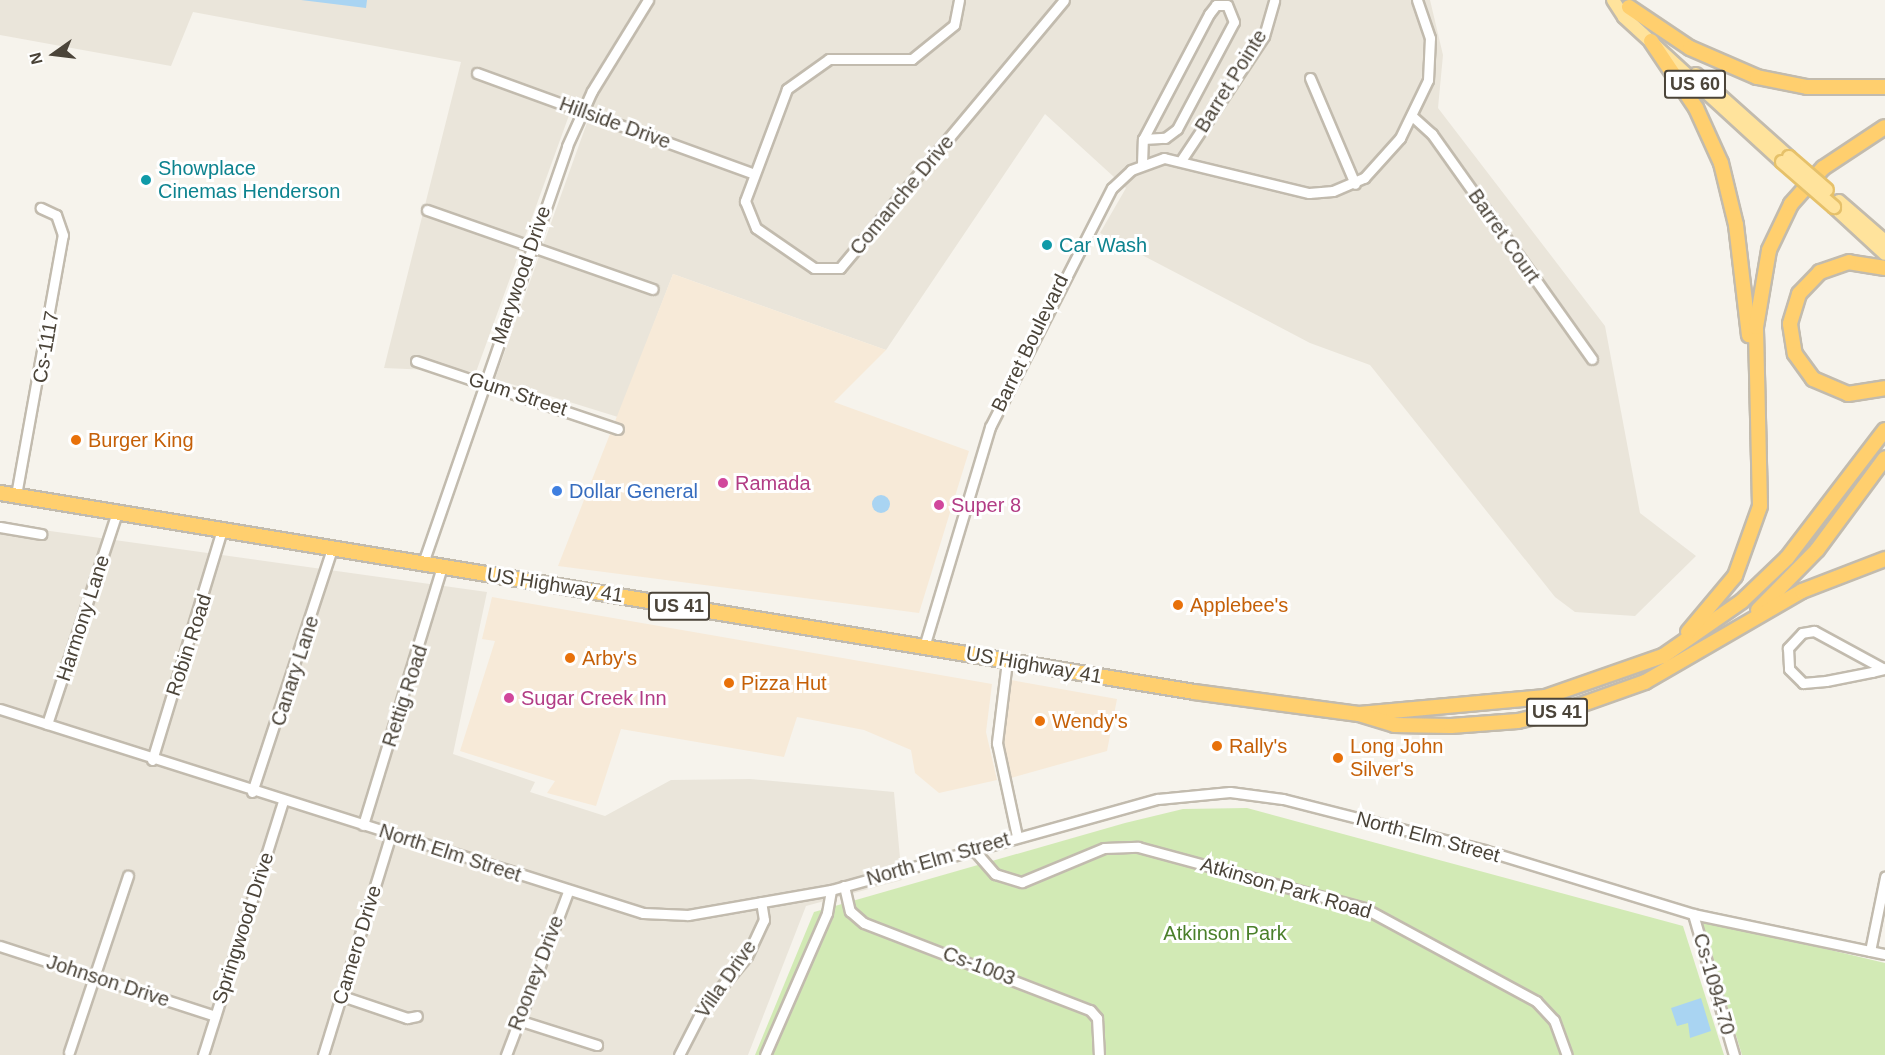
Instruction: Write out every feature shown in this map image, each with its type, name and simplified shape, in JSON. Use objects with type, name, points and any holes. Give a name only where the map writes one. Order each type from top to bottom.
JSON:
[{"type":"highway","points":[[1624,3],[1690,48],[1757,77],[1807,87],[1885,87]]},
{"type":"highway","points":[[1651,41],[1701,117],[1728,183],[1760,433]]},
{"type":"highway","points":[[1663,656],[1724,594],[1746,553],[1760,506],[1757,301],[1774,238],[1791,204],[1823,168],[1885,127]]},
{"type":"highway","points":[[1885,268],[1849,262],[1820,272],[1799,294],[1790,324],[1795,354],[1813,379],[1848,394],[1885,388]]},
{"type":"highway","name":"US 41","points":[[1359,714],[1534,699],[1594,684],[1663,656],[1742,601],[1787,558],[1885,430]]},
{"type":"highway","name":"US 41","points":[[1359,714],[1415,727],[1518,721],[1616,695],[1738,628],[1817,550],[1885,458]]},
{"type":"highway","name":"US Highway 41","points":[[0,493],[1283,707],[1359,714]]},
{"type":"highway","points":[[1738,628],[1838,573],[1885,559]]},
{"type":"main road","name":"US 60","points":[[1613,0],[1651,41],[1836,204],[1885,254]]},
{"type":"main road","name":"US 60","points":[[1624,3],[1786,160]]},
{"type":"main road","name":"US 60","points":[[1836,204],[1885,241]]},
{"type":"street","name":"Marywood Drive","points":[[423,563],[530,246],[582,111],[648,0]]},
{"type":"street","points":[[752,173],[781,98],[802,74],[838,57],[885,63],[912,59],[954,25],[959,0]]},
{"type":"street","name":"Comanche Drive","points":[[752,173],[745,209],[756,228],[814,268],[840,268],[1064,0]]},
{"type":"street","name":"Barret Pointe","points":[[1182,159],[1264,36],[1274,0]]},
{"type":"street","name":"Barret Boulevard","points":[[924,647],[940,578],[1005,390],[1096,211],[1120,178],[1142,164],[1182,159],[1309,193],[1355,184],[1388,156],[1412,116],[1431,59],[1417,0]]},
{"type":"street","points":[[1142,164],[1143,139],[1209,14],[1216,5],[1227,5],[1234,22],[1178,129],[1165,138],[1143,139]]},
{"type":"street","name":"Hillside Drive","points":[[477,73],[752,173]]},
{"type":"street","points":[[1311,78],[1355,184]]},
{"type":"street","name":"Barret Court","points":[[1412,116],[1432,134],[1592,359]]},
{"type":"street","name":"Cs-1117","points":[[16,495],[63,235],[56,215],[40,208]]},
{"type":"street","points":[[427,210],[653,289]]},
{"type":"street","name":"Gum Street","points":[[416,362],[618,429]]},
{"type":"street","name":"Harmony Lane","points":[[46,724],[117,512]]},
{"type":"street","points":[[0,527],[41,534]]},
{"type":"street","name":"Robin Road","points":[[152,760],[222,529]]},
{"type":"street","name":"Canary Lane","points":[[252,792],[332,548]]},
{"type":"street","name":"Rettig Road","points":[[363,825],[442,566]]},
{"type":"street","points":[[1802,633],[1825,634],[1884,668],[1803,683],[1786,660],[1788,648],[1802,633]]},
{"type":"street","points":[[1007,661],[997,743],[1017,836]]},
{"type":"street","name":"North Elm Street","points":[[0,709],[152,760],[363,825],[568,892],[666,915],[831,890],[1017,836],[1176,795],[1248,793],[1484,850],[1694,914],[1885,954]]},
{"type":"street","name":"Springwood Drive","points":[[203,1055],[283,801]]},
{"type":"street","name":"Camero Drive","points":[[323,1055],[390,834]]},
{"type":"street","name":"Atkinson Park Road","points":[[974,850],[995,874],[1023,882],[1104,848],[1138,847],[1364,908],[1536,1001],[1554,1020],[1567,1055]]},
{"type":"street","points":[[69,1052],[128,876]]},
{"type":"street","points":[[1870,951],[1885,877]]},
{"type":"street","name":"Cs-1003","points":[[844,886],[850,911],[864,923],[1089,1010],[1097,1018],[1098,1055]]},
{"type":"street","points":[[765,1055],[827,913],[831,890]]},
{"type":"street","name":"Rooney Drive","points":[[506,1055],[568,892]]},
{"type":"street","name":"Villa Drive","points":[[679,1055],[702,1010],[747,956],[764,920],[761,902]]},
{"type":"street","name":"Cs-1094-70","points":[[1694,914],[1734,1055]]},
{"type":"street","name":"Johnson Drive","points":[[0,946],[215,1016]]},
{"type":"street","points":[[342,996],[407,1018],[417,1016]]},
{"type":"street","points":[[518,1020],[597,1045]]},
{"type":"shaded area","points":[[0,0],[1430,0],[1443,55],[1438,108],[1605,326],[1640,513],[1696,556],[1635,616],[1575,612],[1555,597],[1370,365],[1310,343],[1100,233],[1126,188],[1045,114],[886,350],[673,274],[618,417],[495,379],[593,106],[576,96],[476,372],[384,368],[461,62],[193,12],[171,66],[0,35]]},
{"type":"shaded area","points":[[673,274],[886,350],[834,402],[969,451],[919,613],[558,566]]},
{"type":"shaded area","points":[[0,524],[487,592],[453,754],[535,782],[530,792],[605,816],[671,780],[750,779],[894,792],[902,880],[806,906],[748,1055],[0,1055]]},
{"type":"shaded area","points":[[492,597],[992,684],[986,732],[997,780],[939,793],[915,773],[911,750],[864,730],[797,717],[784,757],[621,729],[596,806],[547,793],[555,781],[460,751],[495,641],[482,639]]},
{"type":"shaded area","points":[[1011,680],[1117,699],[1107,751],[1007,779],[1002,739]]},
{"type":"green space","name":"Atkinson Park","points":[[1247,808],[1683,926],[1724,1055],[755,1055],[814,912],[1125,823],[1183,809]]},
{"type":"green space","points":[[1701,919],[1885,963],[1885,1055],[1742,1055]]},
{"type":"water","points":[[301,0],[367,0],[366,8]]},
{"type":"water","points":[[881,495],[887,498],[890,504],[887,510],[881,513],[875,510],[872,504],[875,498]]},
{"type":"water","points":[[1701,998],[1711,1031],[1690,1038],[1688,1023],[1677,1026],[1671,1008]]},
{"type":"place","name":"Showplace Cinemas Henderson","points":[[146,180]]},
{"type":"place","name":"Car Wash","points":[[1047,245]]},
{"type":"place","name":"Burger King","points":[[76,440]]},
{"type":"place","name":"Ramada","points":[[723,483]]},
{"type":"place","name":"Dollar General","points":[[557,491]]},
{"type":"place","name":"Super 8","points":[[939,505]]},
{"type":"place","name":"Applebee's","points":[[1178,605]]},
{"type":"place","name":"Arby's","points":[[570,658]]},
{"type":"place","name":"Pizza Hut","points":[[729,683]]},
{"type":"place","name":"Sugar Creek Inn","points":[[509,698]]},
{"type":"place","name":"Wendy's","points":[[1040,721]]},
{"type":"place","name":"Rally's","points":[[1217,746]]},
{"type":"place","name":"Long John Silver's","points":[[1338,758]]}]
